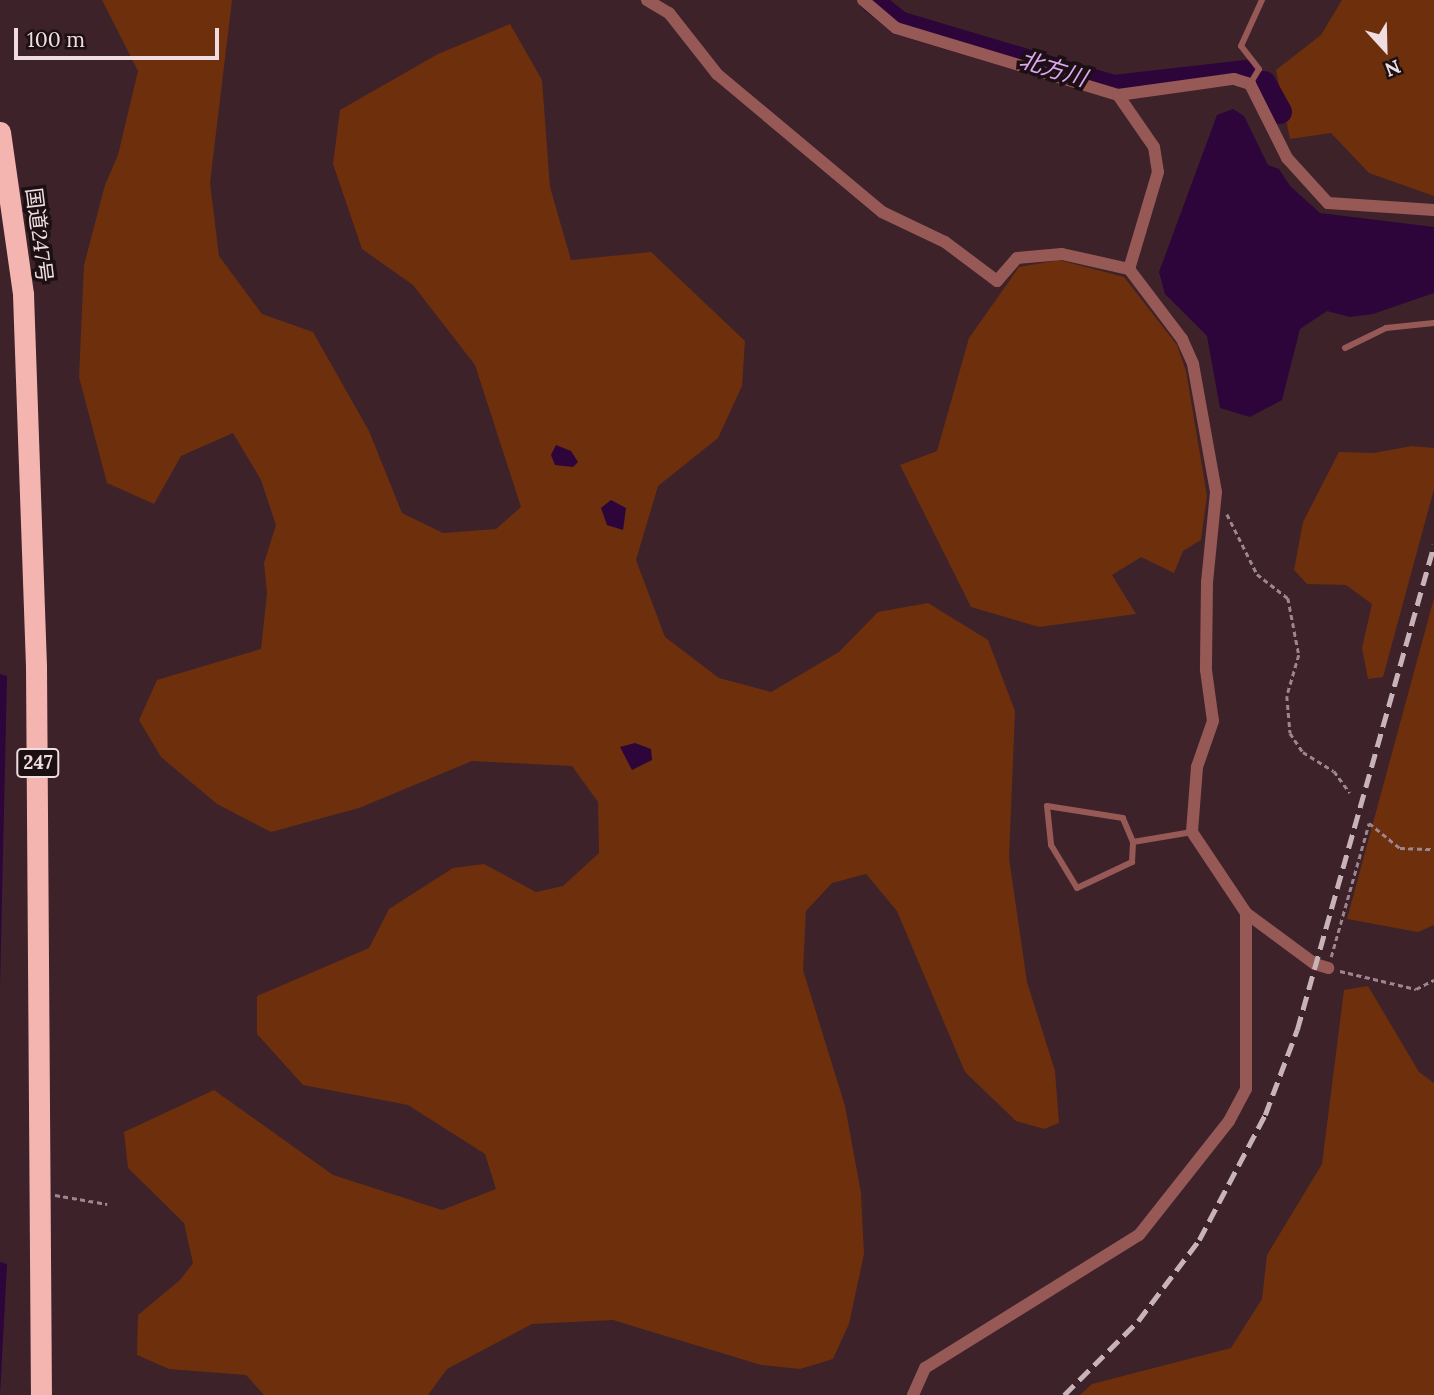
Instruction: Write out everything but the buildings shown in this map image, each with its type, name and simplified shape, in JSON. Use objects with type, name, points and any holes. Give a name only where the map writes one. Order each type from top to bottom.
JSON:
[{"type":"highway","name":"国道247号","points":[[0,132],[23,294],[36,667],[41,902],[36,1191],[41,1395]]},
{"type":"street","points":[[647,0],[669,13],[717,74],[873,204],[945,242],[997,281],[1017,258],[1062,254],[1129,269],[1182,339],[1193,364],[1216,492],[1207,582],[1206,670],[1213,721],[1197,767],[1192,832],[1247,913],[1315,964],[1328,968]]},
{"type":"street","points":[[863,0],[897,28],[1118,95],[1234,79],[1250,84],[1287,158],[1328,203],[1434,210]]},
{"type":"street","points":[[1118,95],[1154,147],[1158,172],[1129,269]]},
{"type":"street","points":[[913,1395],[925,1368],[1139,1235],[1229,1121],[1246,1088],[1247,913]]},
{"type":"lane","points":[[1250,84],[1259,69],[1241,46],[1262,0]]},
{"type":"lane","points":[[1345,348],[1386,328],[1434,323]]},
{"type":"lane","points":[[1047,806],[1123,818],[1133,842],[1132,862],[1077,887],[1051,845],[1047,806]]},
{"type":"lane","points":[[1133,842],[1192,832]]},
{"type":"path","points":[[1216,492],[1257,574],[1288,598],[1299,655],[1287,696],[1290,733],[1303,751],[1334,771],[1350,793]]},
{"type":"path","points":[[1434,849],[1399,848],[1370,823],[1328,968],[1416,989],[1434,980]]},
{"type":"path","points":[[36,1191],[107,1203]]},
{"type":"shaded area","points":[[102,0],[232,0],[210,183],[219,256],[262,314],[313,332],[369,431],[402,513],[443,533],[496,529],[521,507],[475,365],[413,285],[362,249],[333,164],[340,110],[438,54],[510,24],[542,80],[550,187],[571,260],[651,252],[745,341],[742,386],[718,438],[658,486],[636,560],[665,637],[719,678],[771,692],[839,652],[878,612],[928,603],[988,640],[1015,711],[1009,858],[1027,982],[1055,1071],[1059,1123],[1044,1129],[1016,1121],[965,1072],[897,911],[866,874],[832,883],[806,911],[803,970],[845,1106],[861,1193],[864,1254],[849,1324],[833,1359],[800,1369],[761,1365],[613,1320],[532,1324],[447,1369],[428,1395],[264,1395],[246,1375],[169,1369],[137,1355],[138,1315],[180,1280],[193,1263],[184,1223],[128,1168],[124,1132],[214,1090],[333,1175],[442,1210],[496,1189],[485,1154],[408,1105],[303,1085],[257,1034],[257,996],[369,948],[389,909],[453,868],[484,864],[536,892],[563,886],[599,853],[598,802],[572,766],[472,761],[359,808],[271,832],[217,804],[161,757],[139,720],[157,680],[261,649],[267,593],[264,563],[276,525],[261,480],[233,433],[181,456],[154,504],[107,483],[79,377],[84,265],[105,185],[118,155],[138,71]]},
{"type":"shaded area","points":[[1342,0],[1434,0],[1434,196],[1369,173],[1331,133],[1290,139],[1276,70],[1321,35]]},
{"type":"shaded area","points":[[1233,109],[1244,116],[1268,165],[1279,169],[1290,186],[1320,213],[1434,227],[1434,293],[1373,314],[1350,317],[1327,311],[1300,329],[1282,400],[1250,417],[1220,408],[1207,336],[1165,294],[1159,272],[1217,115]]},
{"type":"shaded area","points":[[1059,260],[1124,277],[1177,345],[1186,371],[1207,496],[1201,540],[1183,551],[1174,573],[1141,557],[1112,575],[1136,614],[1039,627],[971,607],[900,465],[937,451],[969,338],[1019,267]]},
{"type":"shaded area","points":[[556,445],[571,451],[578,462],[573,467],[555,465],[551,455]]},
{"type":"shaded area","points":[[1412,446],[1434,448],[1434,489],[1383,677],[1368,679],[1362,648],[1372,604],[1346,585],[1307,584],[1294,570],[1303,522],[1339,452],[1373,453]]},
{"type":"shaded area","points":[[611,500],[626,508],[623,530],[607,525],[601,508]]},
{"type":"shaded area","points":[[1434,598],[1434,925],[1418,932],[1347,919]]},
{"type":"shaded area","points":[[0,674],[7,676],[0,987]]},
{"type":"shaded area","points":[[635,743],[651,749],[652,760],[632,770],[620,747]]},
{"type":"shaded area","points":[[1368,986],[1419,1072],[1434,1083],[1434,1395],[1080,1395],[1092,1384],[1231,1348],[1262,1299],[1267,1255],[1322,1164],[1344,990]]},
{"type":"shaded area","points":[[0,1262],[7,1264],[0,1395]]},
{"type":"waterway","name":"北方川","points":[[871,0],[899,23],[1114,87],[1246,72]]},
{"type":"waterway","name":"北方川","points":[[1264,83],[1280,112]]},
{"type":"railway","points":[[1064,1395],[1138,1321],[1199,1240],[1265,1115],[1297,1030],[1434,545]]}]
